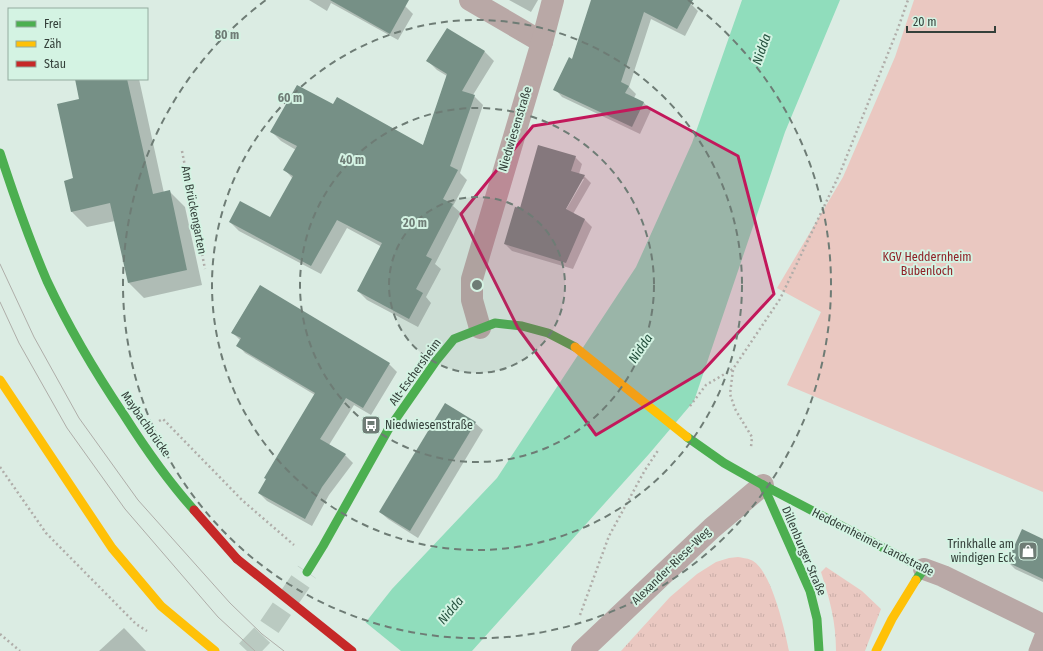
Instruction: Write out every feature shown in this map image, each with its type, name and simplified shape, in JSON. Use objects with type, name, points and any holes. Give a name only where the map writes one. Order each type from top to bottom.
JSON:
[{"type":"street","points":[[470,0],[542,42]]},
{"type":"street","name":"Niedwiesenstraße","points":[[480,328],[472,300],[472,278],[486,225],[542,42],[553,0]]},
{"type":"street","name":"Maybachbrücke","points":[[0,153],[24,224],[56,298],[104,385],[157,462],[186,500],[237,559],[352,651]]},
{"type":"street","name":"Alt-Eschersheim","points":[[307,572],[388,430],[425,376],[454,339],[495,323],[522,326],[548,333],[576,347]]},
{"type":"street","name":"Heddernheimer Landstraße","points":[[576,347],[687,437],[724,462],[763,485],[924,569],[943,576],[1043,625]]},
{"type":"street","points":[[0,380],[112,548],[161,606],[215,651]]},
{"type":"street","name":"Alexander-Riese-Weg","points":[[582,651],[712,528],[763,485]]},
{"type":"street","name":"Dillenburger Straße","points":[[763,485],[810,591],[817,619],[819,651]]},
{"type":"street","points":[[876,651],[899,605],[924,569]]},
{"type":"lane","points":[[1036,651],[1043,634]]},
{"type":"path","points":[[797,263],[840,173],[908,0]]},
{"type":"path","name":"Am Brückengarten","points":[[182,151],[205,269]]},
{"type":"path","points":[[733,369],[730,394],[735,409],[752,437],[751,451]]},
{"type":"path","points":[[163,419],[242,500],[295,545]]},
{"type":"path","points":[[0,467],[46,533],[136,624],[149,632]]},
{"type":"path","points":[[0,634],[20,651]]},
{"type":"highlighted area","points":[[647,107],[738,156],[774,294],[702,372],[596,435],[518,328],[461,214],[533,126]]},
{"type":"green space","name":"KGV Heddernheim Bubenloch","points":[[914,0],[1043,0],[1043,492],[787,385],[821,312],[777,288],[843,177],[895,57]]},
{"type":"green space","points":[[738,557],[751,560],[758,565],[765,575],[776,601],[789,651],[621,651],[670,597],[697,574],[716,562]]},
{"type":"green space","points":[[826,567],[862,591],[881,609],[865,651],[836,651],[832,611],[821,572]]},
{"type":"water","name":"Nidda","points":[[742,0],[840,0],[785,132],[694,401],[649,454],[472,651],[343,651],[392,589],[497,478],[636,267],[692,143]]},
{"type":"pier","points":[[364,621],[401,651],[341,651]]},
{"type":"building","points":[[330,0],[409,0],[390,34]]},
{"type":"building","points":[[591,0],[693,0],[677,29],[644,12],[621,82],[629,86],[625,93],[644,102],[632,127],[553,90],[569,57],[572,59]]},
{"type":"building","points":[[447,28],[485,51],[462,91],[475,95],[450,166],[458,170],[443,199],[453,204],[426,256],[432,259],[416,289],[423,293],[409,319],[357,291],[382,243],[337,220],[311,266],[229,222],[240,201],[270,217],[293,176],[283,170],[297,146],[270,132],[297,85],[333,104],[337,97],[423,145],[447,74],[426,61]]},
{"type":"building","points":[[75,80],[127,80],[153,194],[170,190],[187,270],[128,283],[110,203],[71,212],[64,181],[73,178],[57,104],[79,99]]},
{"type":"building","points":[[538,145],[576,156],[571,171],[585,175],[566,209],[585,219],[566,263],[504,244],[515,207],[520,208]]},
{"type":"building","points":[[260,285],[390,363],[363,408],[346,398],[320,439],[346,454],[322,487],[305,519],[258,493],[266,479],[264,478],[315,393],[236,346],[241,338],[231,333]]},
{"type":"building","points":[[445,403],[476,422],[410,531],[379,512]]},
{"type":"building","name":"Trinkhalle am windigen Eck","points":[[1022,529],[1043,539],[1043,579],[1007,562]]},
{"type":"tunnel","points":[[247,651],[268,629],[307,572]]},
{"type":"tram line","points":[[0,264],[34,337],[79,418],[138,500],[230,603],[262,634],[284,651]]},
{"type":"tram line","points":[[0,302],[19,343],[67,428],[125,509],[218,617],[255,651]]},
{"type":"traffic: fast","points":[[0,153],[40,265],[73,333],[140,440],[166,476],[194,510]]},
{"type":"traffic: fast","points":[[307,572],[388,430],[436,361],[454,339],[495,323],[522,326],[548,333],[575,347]]},
{"type":"traffic: fast","points":[[687,437],[724,463],[763,485],[924,569],[916,580]]},
{"type":"traffic: fast","points":[[763,485],[810,591],[817,619],[819,651]]},
{"type":"traffic: slow","points":[[575,347],[687,437]]},
{"type":"traffic: slow","points":[[0,380],[112,548],[161,606],[215,651]]},
{"type":"traffic: slow","points":[[876,651],[892,619],[916,580]]},
{"type":"traffic: jam","points":[[194,510],[237,559]]},
{"type":"traffic: jam","points":[[237,559],[352,651]]},
{"type":"place","name":"Niedwiesenstraße","points":[[371,425]]},
{"type":"place","name":"Trinkhalle am windigen Eck","points":[[1028,551]]}]
